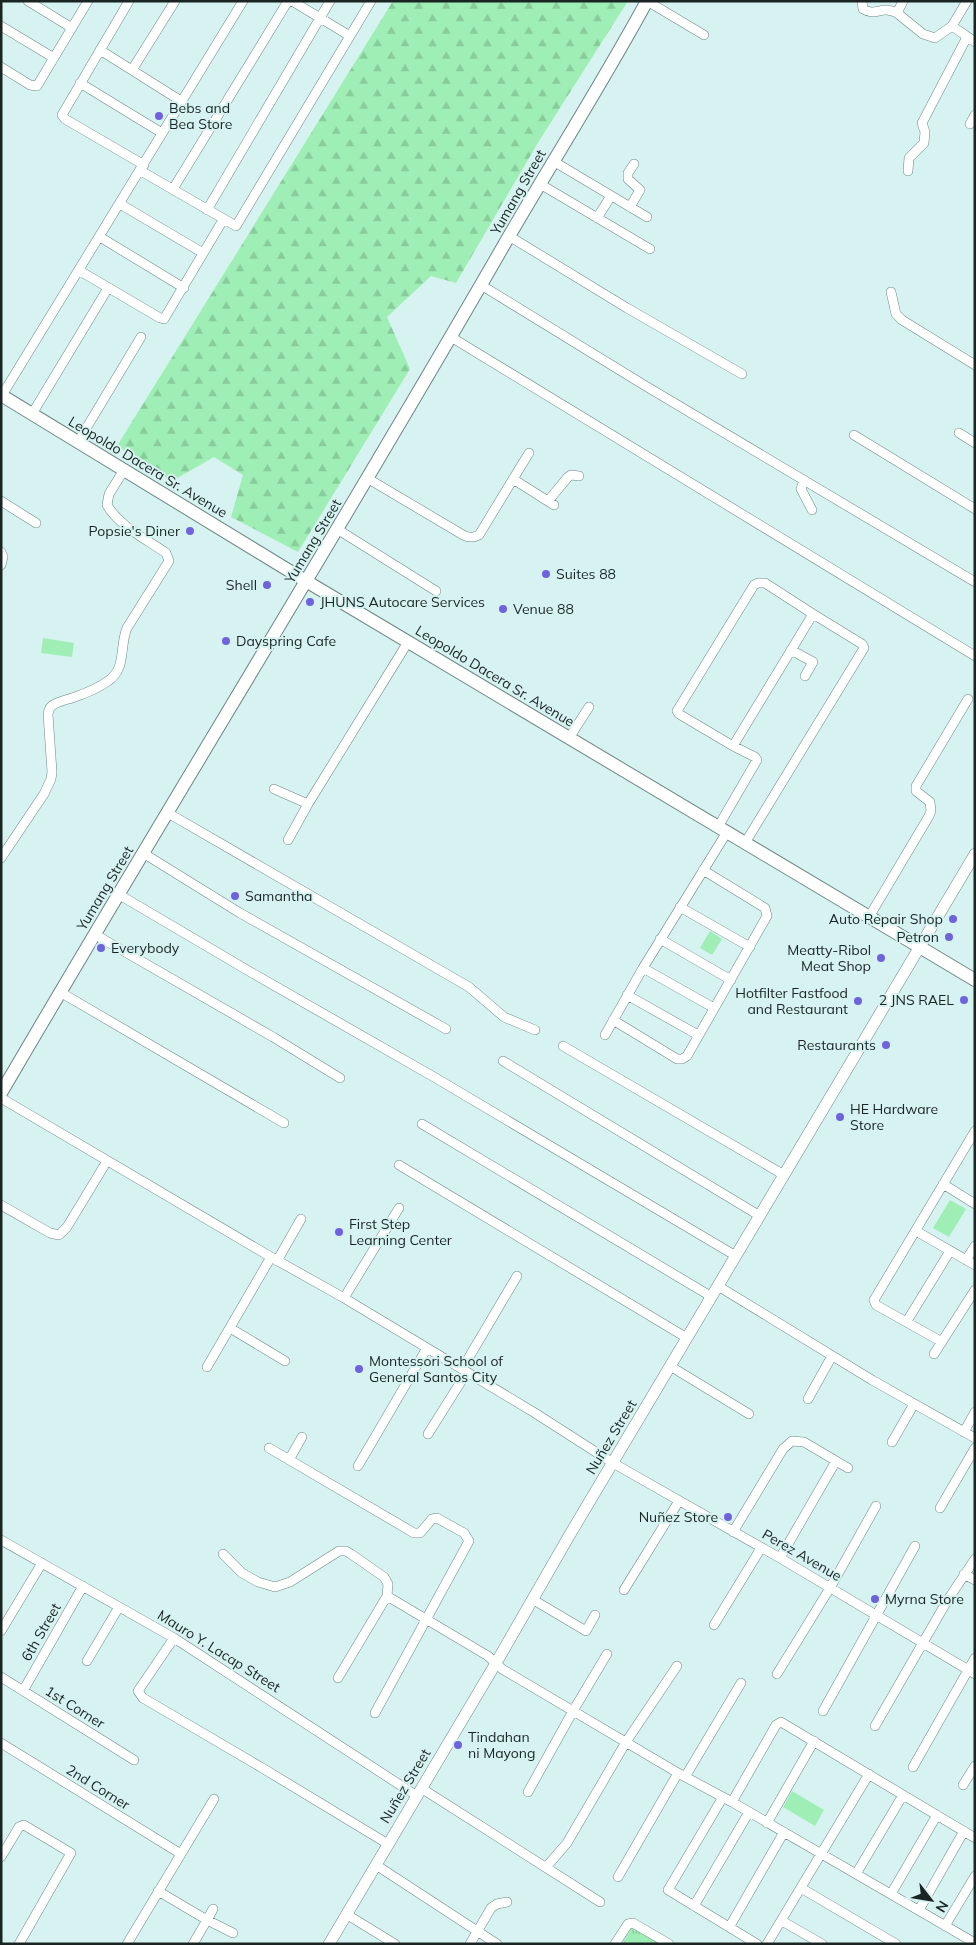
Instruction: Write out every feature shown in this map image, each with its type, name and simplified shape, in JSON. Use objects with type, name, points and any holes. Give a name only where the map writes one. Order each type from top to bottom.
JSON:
[{"type":"main road","name":"Yumang Street","points":[[1,1093],[451,337],[647,1]]},
{"type":"main road","name":"Leopoldo Dacera Sr. Avenue","points":[[2,396],[306,581],[975,980]]},
{"type":"street","points":[[28,1],[43,5],[72,28]]},
{"type":"street","points":[[1,67],[35,87],[39,84],[88,1]]},
{"type":"street","points":[[129,1],[63,112],[63,117],[173,189],[236,226],[239,224],[371,1]]},
{"type":"street","points":[[132,70],[175,1]]},
{"type":"street","points":[[2,396],[243,1]]},
{"type":"street","points":[[173,189],[288,1]]},
{"type":"street","points":[[292,1],[350,36]]},
{"type":"street","points":[[207,210],[330,1]]},
{"type":"street","points":[[647,1],[704,35]]},
{"type":"street","points":[[862,1],[863,9],[872,13],[884,9],[891,1]]},
{"type":"street","points":[[897,13],[903,1]]},
{"type":"street","points":[[884,9],[897,13],[923,34],[935,38],[952,26],[968,1]]},
{"type":"street","points":[[1,26],[54,58]]},
{"type":"street","points":[[908,171],[909,158],[924,143],[922,123],[971,39],[952,26]]},
{"type":"street","points":[[100,50],[181,101]]},
{"type":"street","points":[[80,83],[162,133]]},
{"type":"street","points":[[970,124],[975,115]]},
{"type":"street","points":[[553,161],[647,217]]},
{"type":"street","points":[[630,207],[640,190],[628,179],[628,173],[634,164]]},
{"type":"street","points":[[540,184],[650,250]]},
{"type":"street","points":[[597,218],[611,196]]},
{"type":"street","points":[[120,204],[203,252]]},
{"type":"street","points":[[80,271],[162,319],[166,316],[184,288],[223,220]]},
{"type":"street","points":[[509,236],[627,308],[742,374]]},
{"type":"street","points":[[100,237],[184,288]]},
{"type":"street","points":[[481,285],[975,582]]},
{"type":"street","points":[[32,414],[108,288]]},
{"type":"street","points":[[891,292],[896,314],[902,320],[975,366]]},
{"type":"street","points":[[78,442],[141,337]]},
{"type":"street","points":[[451,337],[975,656]]},
{"type":"street","points":[[442,352],[465,346]]},
{"type":"street","points":[[959,432],[975,443]]},
{"type":"street","points":[[854,435],[975,510]]},
{"type":"street","points":[[367,478],[468,538],[474,538],[479,535],[530,453]]},
{"type":"street","points":[[1,858],[44,794],[51,779],[49,709],[55,704],[85,694],[115,675],[122,660],[122,640],[127,628],[169,561],[166,553],[110,512],[107,505],[109,494],[124,470]]},
{"type":"street","points":[[513,480],[551,503],[568,477],[571,475],[579,476]]},
{"type":"street","points":[[804,480],[801,489],[812,510]]},
{"type":"street","points":[[1,501],[36,522]]},
{"type":"street","points":[[337,529],[436,591]]},
{"type":"street","points":[[1,552],[3,557],[1,565]]},
{"type":"street","points":[[605,1035],[660,939],[703,870],[757,760],[755,757],[679,714],[677,711],[754,585],[758,582],[765,584],[862,644],[864,648],[745,843]]},
{"type":"street","points":[[733,746],[813,614]]},
{"type":"street","points":[[288,840],[308,804],[408,642]]},
{"type":"street","points":[[791,650],[813,662],[805,676]]},
{"type":"street","points":[[869,917],[929,816],[931,811],[930,802],[916,791],[916,786],[968,699]]},
{"type":"street","points":[[569,738],[589,707]]},
{"type":"street","points":[[274,788],[308,804]]},
{"type":"street","points":[[168,812],[469,987],[504,1016],[535,1030]]},
{"type":"street","points":[[143,853],[240,913],[446,1028]]},
{"type":"street","name":"Nuñez Street","points":[[329,1944],[918,946],[975,854]]},
{"type":"street","points":[[613,1020],[677,1059],[687,1056],[766,919],[767,913],[765,908],[703,870]]},
{"type":"street","points":[[118,894],[434,1077],[736,1256]]},
{"type":"street","points":[[680,907],[750,947]]},
{"type":"street","points":[[94,934],[273,1037],[340,1078]]},
{"type":"street","points":[[660,939],[731,980]]},
{"type":"street","points":[[643,968],[714,1008]]},
{"type":"street","points":[[60,992],[284,1123]]},
{"type":"street","points":[[627,995],[698,1035]]},
{"type":"street","points":[[563,1046],[784,1175]]},
{"type":"street","points":[[503,1062],[760,1216]]},
{"type":"street","name":"Perez Avenue","points":[[1,1098],[274,1259],[344,1298],[613,1463],[780,1558],[971,1672]]},
{"type":"street","points":[[422,1124],[712,1297]]},
{"type":"street","points":[[942,1342],[876,1305],[874,1300],[975,1131]]},
{"type":"street","points":[[966,1146],[975,1152]]},
{"type":"street","points":[[1,1205],[50,1233],[60,1235],[67,1227],[107,1161]]},
{"type":"street","points":[[398,1165],[687,1338]]},
{"type":"street","points":[[943,1184],[975,1204]]},
{"type":"street","points":[[344,1298],[399,1208]]},
{"type":"street","points":[[207,1366],[274,1259],[302,1219]]},
{"type":"street","points":[[916,1231],[975,1265]]},
{"type":"street","points":[[966,1260],[975,1246]]},
{"type":"street","points":[[907,1321],[950,1250]]},
{"type":"street","points":[[428,1434],[517,1276]]},
{"type":"street","points":[[718,1286],[832,1356],[975,1438]]},
{"type":"street","points":[[934,1354],[975,1290]]},
{"type":"street","points":[[230,1328],[285,1360]]},
{"type":"street","points":[[358,1466],[427,1348]]},
{"type":"street","points":[[808,1399],[832,1356]]},
{"type":"street","points":[[670,1366],[749,1414]]},
{"type":"street","points":[[892,1442],[914,1404]]},
{"type":"street","points":[[964,1432],[975,1412]]},
{"type":"street","points":[[289,1460],[302,1437]]},
{"type":"street","points":[[733,1532],[787,1444],[798,1440],[804,1442],[848,1468]]},
{"type":"street","points":[[269,1448],[414,1533],[420,1533],[432,1519],[437,1518],[466,1536],[469,1541],[375,1713]]},
{"type":"street","points":[[940,1508],[975,1448]]},
{"type":"street","points":[[780,1558],[836,1461]]},
{"type":"street","points":[[624,1590],[679,1501]]},
{"type":"street","points":[[778,1674],[830,1588],[876,1506]]},
{"type":"street","name":"Mauro Y. Lacap Street","points":[[1,1540],[174,1638],[419,1792],[600,1902]]},
{"type":"street","points":[[823,1711],[915,1546]]},
{"type":"street","points":[[714,1625],[761,1548]]},
{"type":"street","points":[[223,1554],[242,1573],[258,1582],[275,1587],[290,1582],[339,1551],[346,1551],[384,1578],[388,1584],[387,1596],[338,1678]]},
{"type":"street","points":[[875,1726],[922,1643],[975,1559]]},
{"type":"street","points":[[1,1631],[42,1563]]},
{"type":"street","points":[[964,1574],[975,1580]]},
{"type":"street","name":"6th Street","points":[[23,1691],[83,1586]]},
{"type":"street","points":[[387,1596],[488,1656],[502,1669],[681,1775],[732,1802],[974,1941]]},
{"type":"street","points":[[532,1599],[586,1630],[595,1616]]},
{"type":"street","points":[[87,1661],[119,1606]]},
{"type":"street","points":[[174,1638],[138,1691],[143,1698],[388,1844]]},
{"type":"street","points":[[528,1792],[607,1654]]},
{"type":"street","points":[[913,1768],[971,1672],[975,1658]]},
{"type":"street","points":[[548,1865],[566,1843],[626,1742],[677,1666]]},
{"type":"street","name":"1st Corner","points":[[1,1677],[134,1760]]},
{"type":"street","points":[[618,1877],[741,1682]]},
{"type":"street","points":[[732,1802],[779,1723],[786,1724],[975,1838]]},
{"type":"street","points":[[767,1823],[814,1741]]},
{"type":"street","name":"2nd Corner","points":[[1,1743],[181,1854]]},
{"type":"street","points":[[963,1785],[975,1766]]},
{"type":"street","points":[[767,1944],[868,1774]]},
{"type":"street","points":[[856,1874],[903,1795]]},
{"type":"street","points":[[723,1797],[668,1889],[670,1892],[758,1944]]},
{"type":"street","points":[[127,1944],[214,1799]]},
{"type":"street","points":[[694,1906],[749,1812]]},
{"type":"street","points":[[891,1894],[937,1815]]},
{"type":"street","points":[[1,1857],[22,1825],[27,1826],[71,1853],[19,1944]]},
{"type":"street","points":[[919,1910],[964,1831]]},
{"type":"street","points":[[730,1926],[784,1832]]},
{"type":"street","points":[[376,1865],[498,1944]]},
{"type":"street","points":[[945,1926],[975,1876]]},
{"type":"street","points":[[801,1888],[896,1944]]},
{"type":"street","points":[[158,1891],[233,1933]]},
{"type":"street","points":[[470,1944],[491,1908],[497,1904],[507,1902]]},
{"type":"street","points":[[193,1944],[213,1909]]},
{"type":"street","points":[[346,1914],[395,1944]]},
{"type":"street","points":[[782,1921],[822,1944]]},
{"type":"street","points":[[615,1944],[628,1924],[632,1924],[669,1944]]},
{"type":"green space","points":[[393,1],[628,1],[539,141],[456,283],[431,276],[387,317],[410,369],[298,552],[231,517],[243,475],[214,457],[172,481],[117,446]]},
{"type":"green space","points":[[43,638],[74,643],[72,657],[41,653]]},
{"type":"green space","points":[[710,931],[722,939],[712,955],[700,948]]},
{"type":"green space","points":[[950,1200],[966,1209],[949,1237],[933,1228]]},
{"type":"green space","points":[[792,1791],[824,1810],[815,1826],[783,1807]]},
{"type":"green space","points":[[632,1927],[660,1944],[622,1944]]},
{"type":"place","name":"Bebs and Bea Store","points":[[159,116]]},
{"type":"place","name":"Popsie's Diner","points":[[190,531]]},
{"type":"place","name":"Suites 88","points":[[546,574]]},
{"type":"place","name":"Shell","points":[[267,585]]},
{"type":"place","name":"JHUNS Autocare Services","points":[[310,602]]},
{"type":"place","name":"Venue 88","points":[[503,609]]},
{"type":"place","name":"Dayspring Cafe","points":[[226,641]]},
{"type":"place","name":"Samantha","points":[[235,896]]},
{"type":"place","name":"Auto Repair Shop","points":[[953,919]]},
{"type":"place","name":"Petron","points":[[949,937]]},
{"type":"place","name":"Everybody","points":[[101,948]]},
{"type":"place","name":"Meatty-Ribol Meat Shop","points":[[881,958]]},
{"type":"place","name":"2 JNS RAEL","points":[[964,1000]]},
{"type":"place","name":"Hotfilter Fastfood and Restaurant","points":[[858,1001]]},
{"type":"place","name":"Restaurants","points":[[886,1045]]},
{"type":"place","name":"HE Hardware Store","points":[[840,1117]]},
{"type":"place","name":"First Step Learning Center","points":[[339,1232]]},
{"type":"place","name":"Montessori School of General Santos City","points":[[359,1369]]},
{"type":"place","name":"Nuñez Store","points":[[728,1517]]},
{"type":"place","name":"Myrna Store","points":[[875,1599]]},
{"type":"place","name":"Tindahan ni Mayong","points":[[458,1745]]}]
